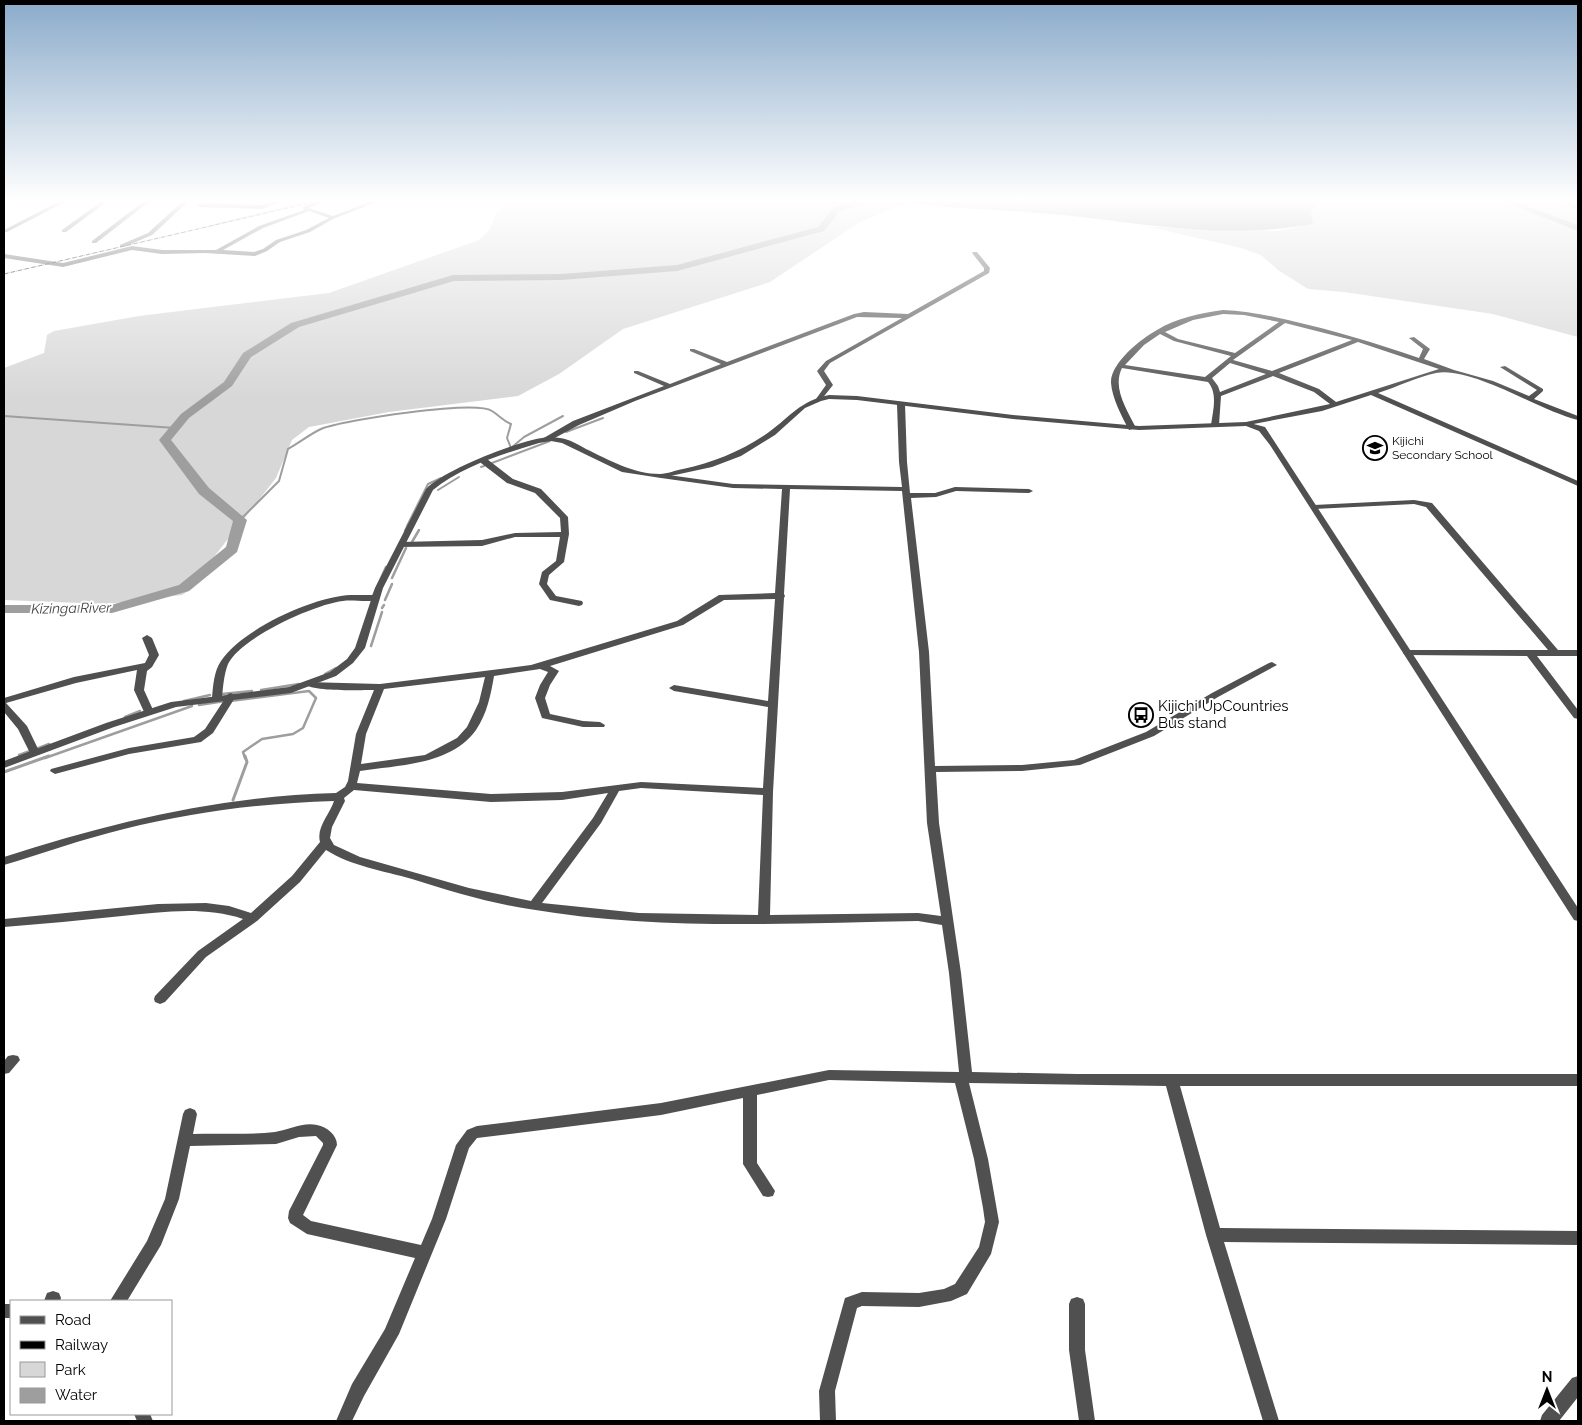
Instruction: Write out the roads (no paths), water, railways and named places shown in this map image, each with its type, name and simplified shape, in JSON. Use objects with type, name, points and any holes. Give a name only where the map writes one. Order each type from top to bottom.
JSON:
[{"type":"street","points":[[819,399],[830,384],[821,374],[821,368],[824,365],[893,323],[987,272],[987,268]]},
{"type":"street","points":[[1132,428],[1113,382],[1121,366],[1150,337],[1159,331],[1194,318],[1221,312],[1284,321],[1358,340],[1450,372],[1496,384],[1578,418]]},
{"type":"street","points":[[4,765],[175,704],[291,690],[332,674],[356,655],[366,634],[376,598],[426,495],[433,486],[484,461],[526,444],[546,439],[576,423],[727,364],[864,314],[908,316]]},
{"type":"street","points":[[864,314],[893,323]]},
{"type":"street","points":[[1208,380],[1228,361],[1284,321]]},
{"type":"street","points":[[1159,331],[1176,340]]},
{"type":"street","points":[[1150,337],[1176,340],[1236,355]]},
{"type":"street","points":[[1412,338],[1428,349],[1420,361]]},
{"type":"street","points":[[1218,395],[1358,340]]},
{"type":"street","points":[[692,350],[727,364]]},
{"type":"street","points":[[1228,361],[1274,374],[1326,396],[1335,405]]},
{"type":"street","points":[[1121,366],[1208,380],[1215,386],[1218,395],[1215,425]]},
{"type":"street","points":[[1504,367],[1541,390],[1530,399]]},
{"type":"street","points":[[636,372],[670,386]]},
{"type":"street","points":[[661,476],[709,465],[738,454],[772,433],[803,407],[819,399],[845,397],[1155,429],[1246,424],[1293,416],[1372,393],[1428,372],[1450,372]]},
{"type":"street","points":[[1372,393],[1578,484]]},
{"type":"street","points":[[828,1421],[827,1391],[851,1304],[862,1300],[910,1300],[945,1296],[961,1289],[986,1249],[992,1222],[964,1079],[946,915],[933,823],[924,652],[906,492],[901,404]]},
{"type":"street","points":[[1246,424],[1264,432],[1578,917]]},
{"type":"street","points":[[546,439],[570,443],[625,470],[715,484],[906,492],[936,496],[955,489],[1029,491]]},
{"type":"street","points":[[484,461],[510,480],[538,490],[546,496],[564,517],[565,534],[560,562],[545,574],[543,584],[553,598],[578,603]]},
{"type":"street","points":[[764,919],[768,792],[786,487]]},
{"type":"street","points":[[1314,507],[1414,502],[1429,505],[1555,652]]},
{"type":"street","points":[[402,545],[482,543],[515,535],[565,534]]},
{"type":"street","points":[[309,684],[340,687],[380,687],[541,666],[684,621],[722,597],[781,596]]},
{"type":"street","points":[[217,698],[224,664],[234,650],[249,639],[297,612],[338,598],[376,598]]},
{"type":"street","points":[[147,638],[154,655],[149,665],[142,670],[138,690],[149,712]]},
{"type":"street","points":[[1408,653],[1578,653]]},
{"type":"street","points":[[1530,653],[1578,716]]},
{"type":"street","points":[[4,701],[74,680],[149,665]]},
{"type":"street","points":[[929,769],[1022,768],[1076,763],[1150,734],[1215,695],[1272,665]]},
{"type":"street","points":[[541,666],[554,670],[540,698],[546,716],[583,724],[600,725]]},
{"type":"street","points":[[356,768],[428,758],[461,740],[472,728],[480,710],[490,674]]},
{"type":"street","points":[[4,861],[87,834],[180,814],[267,802],[338,797],[352,786],[361,734],[380,687]]},
{"type":"street","points":[[674,688],[774,705]]},
{"type":"street","points":[[55,771],[129,752],[197,740],[209,731],[231,696]]},
{"type":"street","points":[[4,706],[23,728],[35,753]]},
{"type":"street","points":[[352,786],[491,798],[562,796],[616,788],[665,785],[768,792]]},
{"type":"street","points":[[534,906],[597,820],[616,788]]},
{"type":"street","points":[[160,999],[202,954],[224,936],[253,918],[296,879],[326,843],[325,832],[340,801],[338,797]]},
{"type":"street","points":[[326,843],[334,849],[360,860],[456,888],[534,906],[619,917],[764,919],[946,915]]},
{"type":"street","points":[[4,923],[150,908],[206,907],[229,910],[253,918]]},
{"type":"street","points":[[344,1421],[358,1390],[391,1334],[439,1220],[463,1145],[472,1134],[652,1110],[750,1093],[830,1075],[964,1079],[1172,1081],[1578,1080]]},
{"type":"street","points":[[1172,1081],[1214,1235],[1271,1421]]},
{"type":"street","points":[[750,1093],[750,1164],[768,1191]]},
{"type":"street","points":[[119,1300],[157,1235],[172,1199],[190,1114]]},
{"type":"street","points":[[184,1140],[269,1139],[299,1131],[319,1131],[330,1140],[330,1145],[296,1211],[295,1218],[307,1227],[424,1253]]},
{"type":"street","points":[[1214,1235],[1578,1238]]},
{"type":"street","points":[[1077,1304],[1078,1350],[1087,1421]]},
{"type":"street","points":[[1548,1421],[1576,1391]]},
{"type":"waterway","name":"Kizinga River","points":[[4,609],[112,609],[184,588],[232,549],[240,520],[204,491],[165,440],[185,416],[228,384],[247,355],[295,325],[453,278],[561,277],[679,268]]},
{"type":"waterway","points":[[240,520],[279,481],[288,449],[321,429],[408,412],[481,408],[492,411],[511,424],[507,438],[511,448],[524,437],[563,416]]},
{"type":"waterway","points":[[4,416],[175,428]]},
{"type":"waterway","points":[[566,432],[603,418]]},
{"type":"waterway","points":[[492,463],[550,441]]},
{"type":"waterway","points":[[438,490],[459,477]]},
{"type":"waterway","points":[[407,526],[428,484],[441,478]]},
{"type":"waterway","points":[[405,531],[408,525]]},
{"type":"waterway","points":[[412,542],[419,530]]},
{"type":"waterway","points":[[392,578],[406,548]]},
{"type":"waterway","points":[[372,598],[386,567]]},
{"type":"waterway","points":[[385,600],[392,584]]},
{"type":"waterway","points":[[371,646],[382,612]]},
{"type":"waterway","points":[[325,674],[336,668]]},
{"type":"waterway","points":[[261,690],[299,684]]},
{"type":"waterway","points":[[222,694],[252,691]]},
{"type":"waterway","points":[[230,701],[309,691],[316,698],[303,728],[293,734],[262,739],[243,752],[245,758]]},
{"type":"waterway","points":[[184,701],[210,695]]},
{"type":"waterway","points":[[199,705],[225,701]]},
{"type":"waterway","points":[[45,758],[192,706]]},
{"type":"waterway","points":[[125,717],[140,711]]},
{"type":"waterway","points":[[36,749],[49,744]]},
{"type":"waterway","points":[[19,755],[30,751]]},
{"type":"waterway","points":[[4,772],[49,756]]},
{"type":"waterway","points":[[233,800],[247,762],[245,756]]},
{"type":"railway","points":[[4,274],[32,268]]},
{"type":"place","name":"Kijichi Secondary School","points":[[1375,448]]},
{"type":"place","name":"Kijichi UpCountries Bus stand","points":[[1141,715]]}]
